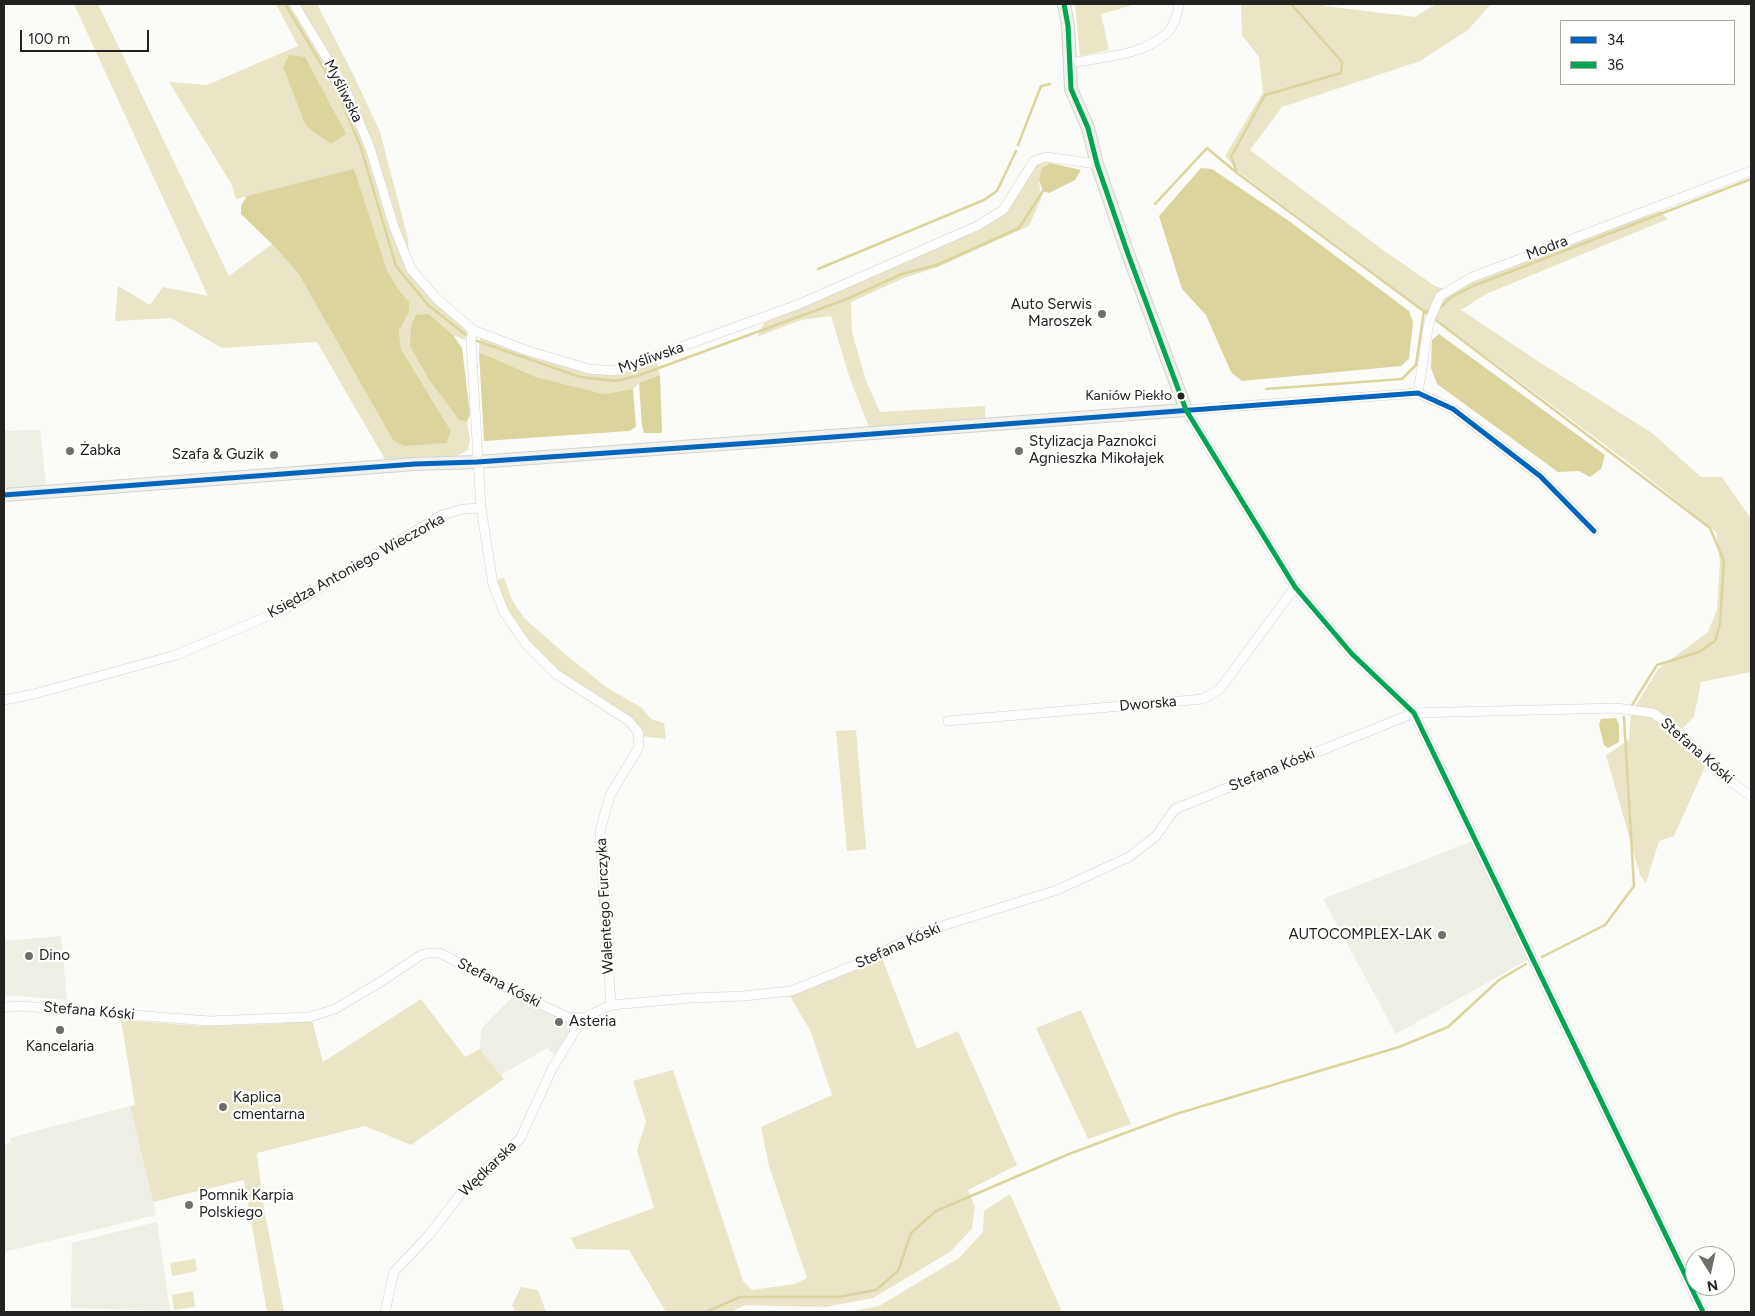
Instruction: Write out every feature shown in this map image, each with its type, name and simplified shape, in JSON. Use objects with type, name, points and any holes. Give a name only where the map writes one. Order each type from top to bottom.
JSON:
[{"type":"street","name":"Myśliwska","points":[[294,4],[345,88],[370,148],[394,227],[411,270],[437,299],[473,330],[525,350],[589,369],[614,371],[650,360],[797,305],[977,226],[1003,210],[1034,161],[1046,157],[1097,164]]},
{"type":"street","points":[[1064,4],[1068,26],[1071,89],[1088,128],[1097,164],[1128,254],[1186,410],[1295,587],[1352,654],[1414,713],[1703,1312]]},
{"type":"street","points":[[1070,63],[1132,51],[1152,44],[1169,31],[1179,4]]},
{"type":"street","name":"Modra","points":[[1418,393],[1429,322],[1440,296],[1470,278],[1751,171]]},
{"type":"street","name":"Walentego Furczyka","points":[[473,330],[471,341],[477,462],[481,508],[492,584],[504,612],[526,644],[556,674],[629,721],[638,732],[639,747],[610,795],[600,831],[610,1005]]},
{"type":"street","points":[[4,495],[1418,393],[1453,409],[1540,476],[1594,532]]},
{"type":"street","name":"Księdza Antoniego Wieczorka","points":[[4,700],[34,694],[176,655],[287,608],[442,515],[463,509],[481,508]]},
{"type":"street","name":"Dworska","points":[[948,720],[1203,699],[1220,689],[1295,587]]},
{"type":"street","name":"Stefana Kóski","points":[[4,1007],[22,1006],[209,1021],[310,1017],[335,1009],[421,955],[429,952],[440,953],[566,1017],[584,1018],[610,1005],[791,991],[866,961],[920,933],[1057,890],[1129,857],[1156,836],[1175,809],[1414,713],[1616,708],[1653,713],[1680,732],[1720,774],[1751,796]]},
{"type":"street","name":"Wędkarska","points":[[385,1312],[394,1272],[429,1235],[465,1188],[520,1139],[552,1070],[584,1018]]},
{"type":"shaded area","points":[[74,4],[98,4],[229,276],[272,244],[451,431],[401,349],[399,331],[409,312],[409,302],[387,270],[354,170],[236,199],[232,185],[169,82],[207,85],[298,46],[276,4],[317,4],[380,132],[408,239],[409,271],[467,329],[465,340],[453,335],[429,314],[410,345],[429,380],[459,420],[467,422],[470,439],[468,450],[455,457],[386,461],[317,342],[222,348],[171,318],[115,321],[118,286],[150,305],[163,287],[208,296]]},
{"type":"shaded area","points":[[1075,4],[1130,4],[1130,6],[1101,14],[1109,50],[1080,56]]},
{"type":"shaded area","points":[[1241,4],[1323,4],[1325,6],[1415,17],[1436,4],[1491,4],[1468,30],[1420,61],[1282,107],[1250,150],[1383,250],[1435,286],[1453,292],[1471,281],[1659,211],[1668,219],[1486,294],[1461,310],[1652,433],[1701,477],[1722,477],[1751,519],[1751,672],[1701,682],[1694,717],[1681,730],[1635,707],[1658,669],[1708,632],[1717,609],[1720,562],[1716,532],[1628,462],[1240,173],[1225,156],[1263,92],[1259,57],[1242,35]]},
{"type":"shaded area","points":[[289,55],[305,57],[346,134],[331,144],[306,126],[283,67]]},
{"type":"shaded area","points":[[1046,159],[1050,163],[1041,169],[1039,180],[1041,199],[1029,226],[938,267],[904,278],[851,302],[852,332],[866,381],[880,412],[985,406],[985,420],[869,427],[850,379],[831,316],[801,320],[757,337],[764,323],[1005,213],[1037,162]]},
{"type":"shaded area","points":[[1050,163],[1081,170],[1075,180],[1049,193],[1043,191],[1039,180],[1041,169]]},
{"type":"shaded area","points":[[1201,168],[1212,169],[1289,221],[1409,311],[1413,322],[1409,359],[1401,366],[1242,381],[1231,372],[1206,315],[1182,289],[1159,216]]},
{"type":"shaded area","points":[[354,169],[387,270],[409,302],[409,312],[399,331],[401,349],[451,431],[446,443],[404,446],[393,440],[299,274],[241,214],[241,206],[247,196]]},
{"type":"shaded area","points":[[429,314],[453,335],[462,348],[470,414],[467,422],[459,420],[429,380],[410,346],[411,327],[416,315]]},
{"type":"shaded area","points":[[1439,334],[1605,455],[1601,469],[1590,477],[1579,471],[1558,472],[1437,384],[1431,368],[1432,340]]},
{"type":"shaded area","points":[[480,336],[616,375],[657,363],[660,375],[639,383],[633,389],[604,394],[536,377],[479,352]]},
{"type":"shaded area","points":[[479,352],[536,377],[604,394],[633,389],[636,427],[629,431],[484,441]]},
{"type":"shaded area","points":[[660,375],[662,431],[661,433],[644,433],[639,383]]},
{"type":"shaded area","points":[[40,430],[46,486],[4,489],[4,431]]},
{"type":"shaded area","points":[[504,578],[512,600],[524,618],[606,687],[642,708],[651,719],[664,723],[666,739],[641,736],[560,671],[530,642],[507,613],[497,579]]},
{"type":"shaded area","points":[[1631,710],[1652,716],[1677,733],[1705,767],[1674,836],[1659,841],[1646,883],[1640,875],[1606,755],[1629,740]]},
{"type":"shaded area","points":[[1616,718],[1619,724],[1619,742],[1608,748],[1604,745],[1599,725],[1601,719]]},
{"type":"shaded area","points":[[856,730],[866,849],[847,851],[836,731]]},
{"type":"shaded area","points":[[1473,841],[1529,959],[1396,1034],[1323,899]]},
{"type":"shaded area","points":[[61,936],[67,1000],[4,995],[4,941]]},
{"type":"shaded area","points":[[882,958],[917,1049],[958,1031],[1017,1165],[968,1190],[975,1207],[972,1229],[950,1252],[873,1298],[825,1307],[745,1305],[731,1312],[666,1312],[629,1250],[576,1249],[571,1238],[654,1208],[637,1151],[646,1121],[633,1081],[673,1070],[743,1281],[752,1290],[795,1284],[807,1278],[769,1166],[761,1127],[832,1095],[811,1032],[790,996]]},
{"type":"shaded area","points":[[515,994],[576,1021],[555,1056],[547,1048],[501,1075],[480,1049],[481,1029]]},
{"type":"shaded area","points":[[421,999],[465,1057],[480,1049],[504,1079],[411,1145],[365,1126],[257,1153],[263,1203],[284,1312],[267,1312],[244,1180],[153,1202],[130,1106],[135,1105],[121,1020],[201,1026],[276,1024],[312,1020],[323,1062]]},
{"type":"shaded area","points":[[1081,1010],[1131,1124],[1088,1139],[1036,1028]]},
{"type":"shaded area","points":[[130,1106],[156,1215],[4,1252],[4,1145],[11,1143],[10,1138]]},
{"type":"shaded area","points":[[1010,1194],[1062,1312],[848,1312],[879,1306],[959,1258],[983,1232],[984,1211]]},
{"type":"shaded area","points":[[157,1222],[170,1311],[71,1308],[72,1243]]},
{"type":"shaded area","points":[[195,1259],[197,1271],[172,1276],[170,1263]]},
{"type":"shaded area","points":[[521,1287],[538,1290],[546,1312],[516,1312],[512,1305]]},
{"type":"shaded area","points":[[193,1291],[195,1307],[174,1310],[172,1295]]},
{"type":"waterway","points":[[285,4],[338,92],[361,148],[396,266],[428,305],[466,335]]},
{"type":"waterway","points":[[1237,172],[1231,157],[1265,95],[1341,73],[1342,62],[1291,4]]},
{"type":"waterway","points":[[1018,145],[1041,86],[1050,84]]},
{"type":"waterway","points":[[1155,204],[1207,148],[1237,173],[1429,315]]},
{"type":"waterway","points":[[818,269],[984,200],[997,191],[1016,151]]},
{"type":"waterway","points":[[1437,308],[1441,307],[1450,298],[1473,286],[1751,179]]},
{"type":"waterway","points":[[477,341],[580,377],[616,381],[637,376],[847,299],[902,274],[937,265],[1019,228],[1043,191]]},
{"type":"waterway","points":[[1266,389],[1402,379],[1416,365],[1424,311],[1432,310]]},
{"type":"waterway","points":[[1433,318],[1710,528],[1724,561],[1720,624],[1715,641],[1699,652],[1657,665],[1632,705]]},
{"type":"waterway","points":[[1542,957],[1605,925],[1634,886],[1624,717]]},
{"type":"waterway","points":[[706,1312],[740,1297],[838,1297],[876,1290],[898,1271],[911,1233],[936,1211],[1069,1154],[1176,1114],[1399,1047],[1448,1027],[1499,980],[1526,964]]},
{"type":"transit line","name":"36","points":[[1064,4],[1068,26],[1071,89],[1088,128],[1097,164],[1128,254],[1186,410],[1295,587],[1352,654],[1414,713],[1703,1312]]},
{"type":"transit line","name":"34","points":[[4,495],[415,464],[477,462],[766,442],[1418,393],[1453,409],[1540,476],[1594,531]]},
{"type":"place","name":"Auto Serwis Maroszek","points":[[1102,314]]},
{"type":"place","name":"Kaniów Piekło","points":[[1181,396]]},
{"type":"place","name":"Żabka","points":[[70,451]]},
{"type":"place","name":"Stylizacja Paznokci Agnieszka Mikołajek","points":[[1019,451]]},
{"type":"place","name":"Szafa & Guzik","points":[[274,455]]},
{"type":"place","name":"AUTOCOMPLEX-LAK","points":[[1442,935]]},
{"type":"place","name":"Dino","points":[[29,956]]},
{"type":"place","name":"Asteria","points":[[559,1022]]},
{"type":"place","name":"Kancelaria","points":[[60,1030]]},
{"type":"place","name":"Kaplica cmentarna","points":[[223,1107]]},
{"type":"place","name":"Pomnik Karpia Polskiego","points":[[189,1205]]}]
